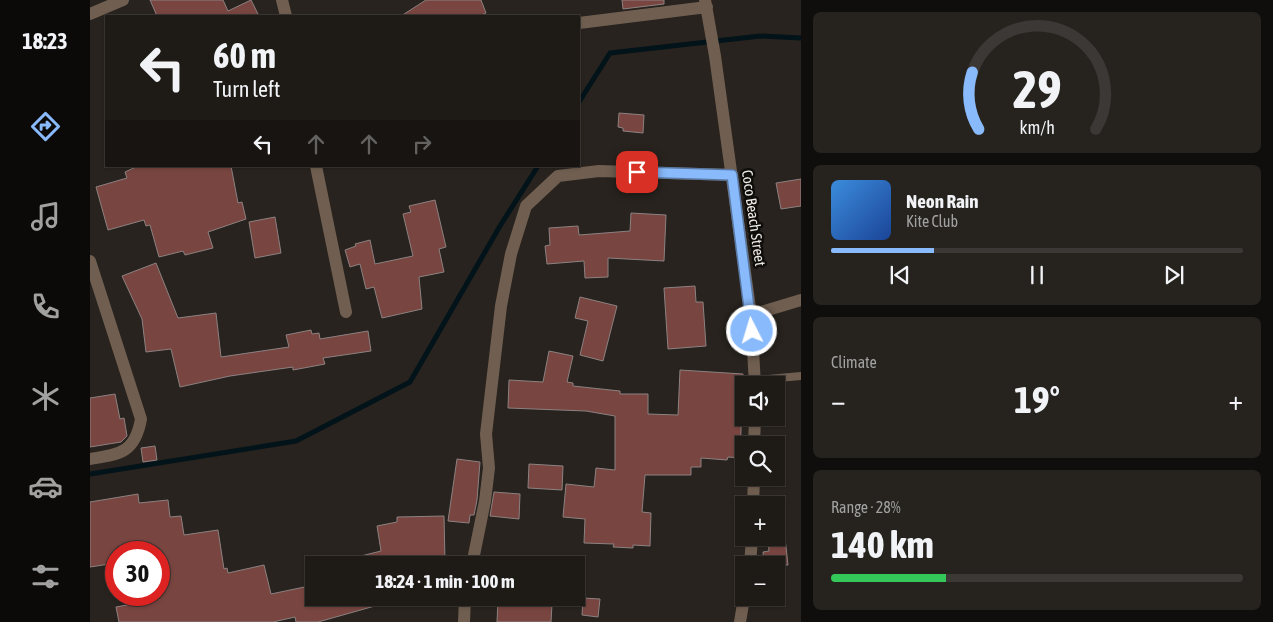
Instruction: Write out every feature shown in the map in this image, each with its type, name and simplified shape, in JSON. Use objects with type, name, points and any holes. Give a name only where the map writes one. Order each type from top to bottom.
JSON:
[{"type":"street","points":[[90,14],[123,0]]},
{"type":"street","points":[[282,0],[286,15]]},
{"type":"street","points":[[580,23],[707,7]]},
{"type":"street","name":"Coco Beach Street","points":[[707,7],[751,315],[755,376]]},
{"type":"street","points":[[316,167],[346,312]]},
{"type":"street","points":[[474,556],[485,501],[488,468],[486,434],[501,306],[511,254],[526,206],[558,176],[599,171],[732,175]]},
{"type":"street","points":[[90,260],[141,419],[138,436],[128,449],[117,455],[90,459]]},
{"type":"street","points":[[751,315],[800,300]]},
{"type":"street","points":[[464,622],[465,606]]},
{"type":"street","points":[[740,622],[743,606]]},
{"type":"lane","points":[[785,378],[800,376]]},
{"type":"building","points":[[150,0],[223,0],[228,11],[251,0],[258,15],[157,15]]},
{"type":"building","points":[[426,0],[481,0],[486,13],[481,15],[403,15]]},
{"type":"building","points":[[622,0],[664,0],[664,4],[623,9]]},
{"type":"building","points":[[619,113],[644,115],[643,133],[623,131],[623,128],[618,127]]},
{"type":"building","points":[[136,167],[231,167],[238,203],[242,202],[246,219],[208,232],[213,248],[185,255],[183,251],[159,257],[150,225],[146,226],[144,220],[108,230],[96,187],[127,178],[125,172]]},
{"type":"building","points":[[801,179],[801,206],[781,209],[776,183]]},
{"type":"building","points":[[435,200],[446,247],[439,249],[444,272],[419,277],[422,309],[382,318],[374,287],[366,289],[360,264],[350,267],[345,250],[356,246],[355,244],[370,240],[375,264],[413,256],[403,214],[411,212],[409,206]]},
{"type":"building","points":[[631,213],[666,215],[664,261],[608,258],[608,277],[585,278],[584,261],[547,264],[545,246],[550,245],[549,228],[578,226],[579,235],[630,231]]},
{"type":"building","points":[[275,217],[281,253],[255,258],[249,222]]},
{"type":"building","points":[[156,263],[178,318],[216,313],[221,357],[289,347],[286,335],[311,330],[312,334],[319,333],[320,339],[368,331],[371,351],[323,358],[325,364],[293,370],[293,367],[230,376],[180,387],[171,349],[146,352],[142,319],[122,276]]},
{"type":"building","points":[[695,286],[696,302],[703,302],[706,346],[668,349],[664,288]]},
{"type":"building","points":[[580,297],[617,306],[603,361],[580,355],[588,321],[575,318]]},
{"type":"building","points":[[549,351],[573,356],[567,382],[573,383],[573,386],[620,391],[620,394],[648,394],[648,414],[678,415],[680,370],[743,374],[743,376],[735,376],[735,426],[741,426],[741,436],[735,436],[735,458],[728,457],[727,460],[701,458],[701,467],[691,467],[691,475],[645,475],[642,512],[651,513],[650,546],[633,545],[633,548],[613,547],[614,544],[584,543],[585,519],[563,517],[566,484],[594,487],[596,468],[615,470],[615,416],[586,411],[508,408],[509,380],[543,382]]},
{"type":"building","points":[[115,394],[120,419],[124,418],[127,436],[121,442],[90,447],[90,398]]},
{"type":"building","points":[[155,446],[157,460],[143,462],[141,448]]},
{"type":"building","points":[[457,459],[480,462],[477,500],[474,515],[470,515],[469,523],[448,521]]},
{"type":"building","points":[[529,464],[563,466],[562,490],[528,488]]},
{"type":"building","points":[[494,492],[520,494],[519,519],[490,516]]},
{"type":"building","points":[[138,494],[139,503],[168,500],[170,517],[181,516],[184,535],[218,530],[224,569],[227,568],[228,573],[264,565],[271,594],[305,587],[305,606],[375,606],[318,622],[296,622],[295,617],[273,622],[119,622],[116,607],[170,606],[170,541],[105,541],[105,565],[90,567],[90,502]]},
{"type":"building","points":[[444,516],[445,556],[361,556],[381,551],[377,526],[397,522],[397,517]]},
{"type":"building","points":[[785,538],[788,565],[785,565],[785,556],[763,556],[763,552],[769,551],[769,546],[785,546]]},
{"type":"building","points":[[585,598],[600,599],[598,617],[582,615]]},
{"type":"building","points":[[498,606],[552,606],[551,622],[497,622]]},
{"type":"waterway","points":[[580,100],[610,53],[760,36],[801,38]]},
{"type":"waterway","points":[[90,474],[296,441],[410,382],[500,226],[537,167]]},
{"type":"route","points":[[637,172],[732,175],[752,331]]}]
